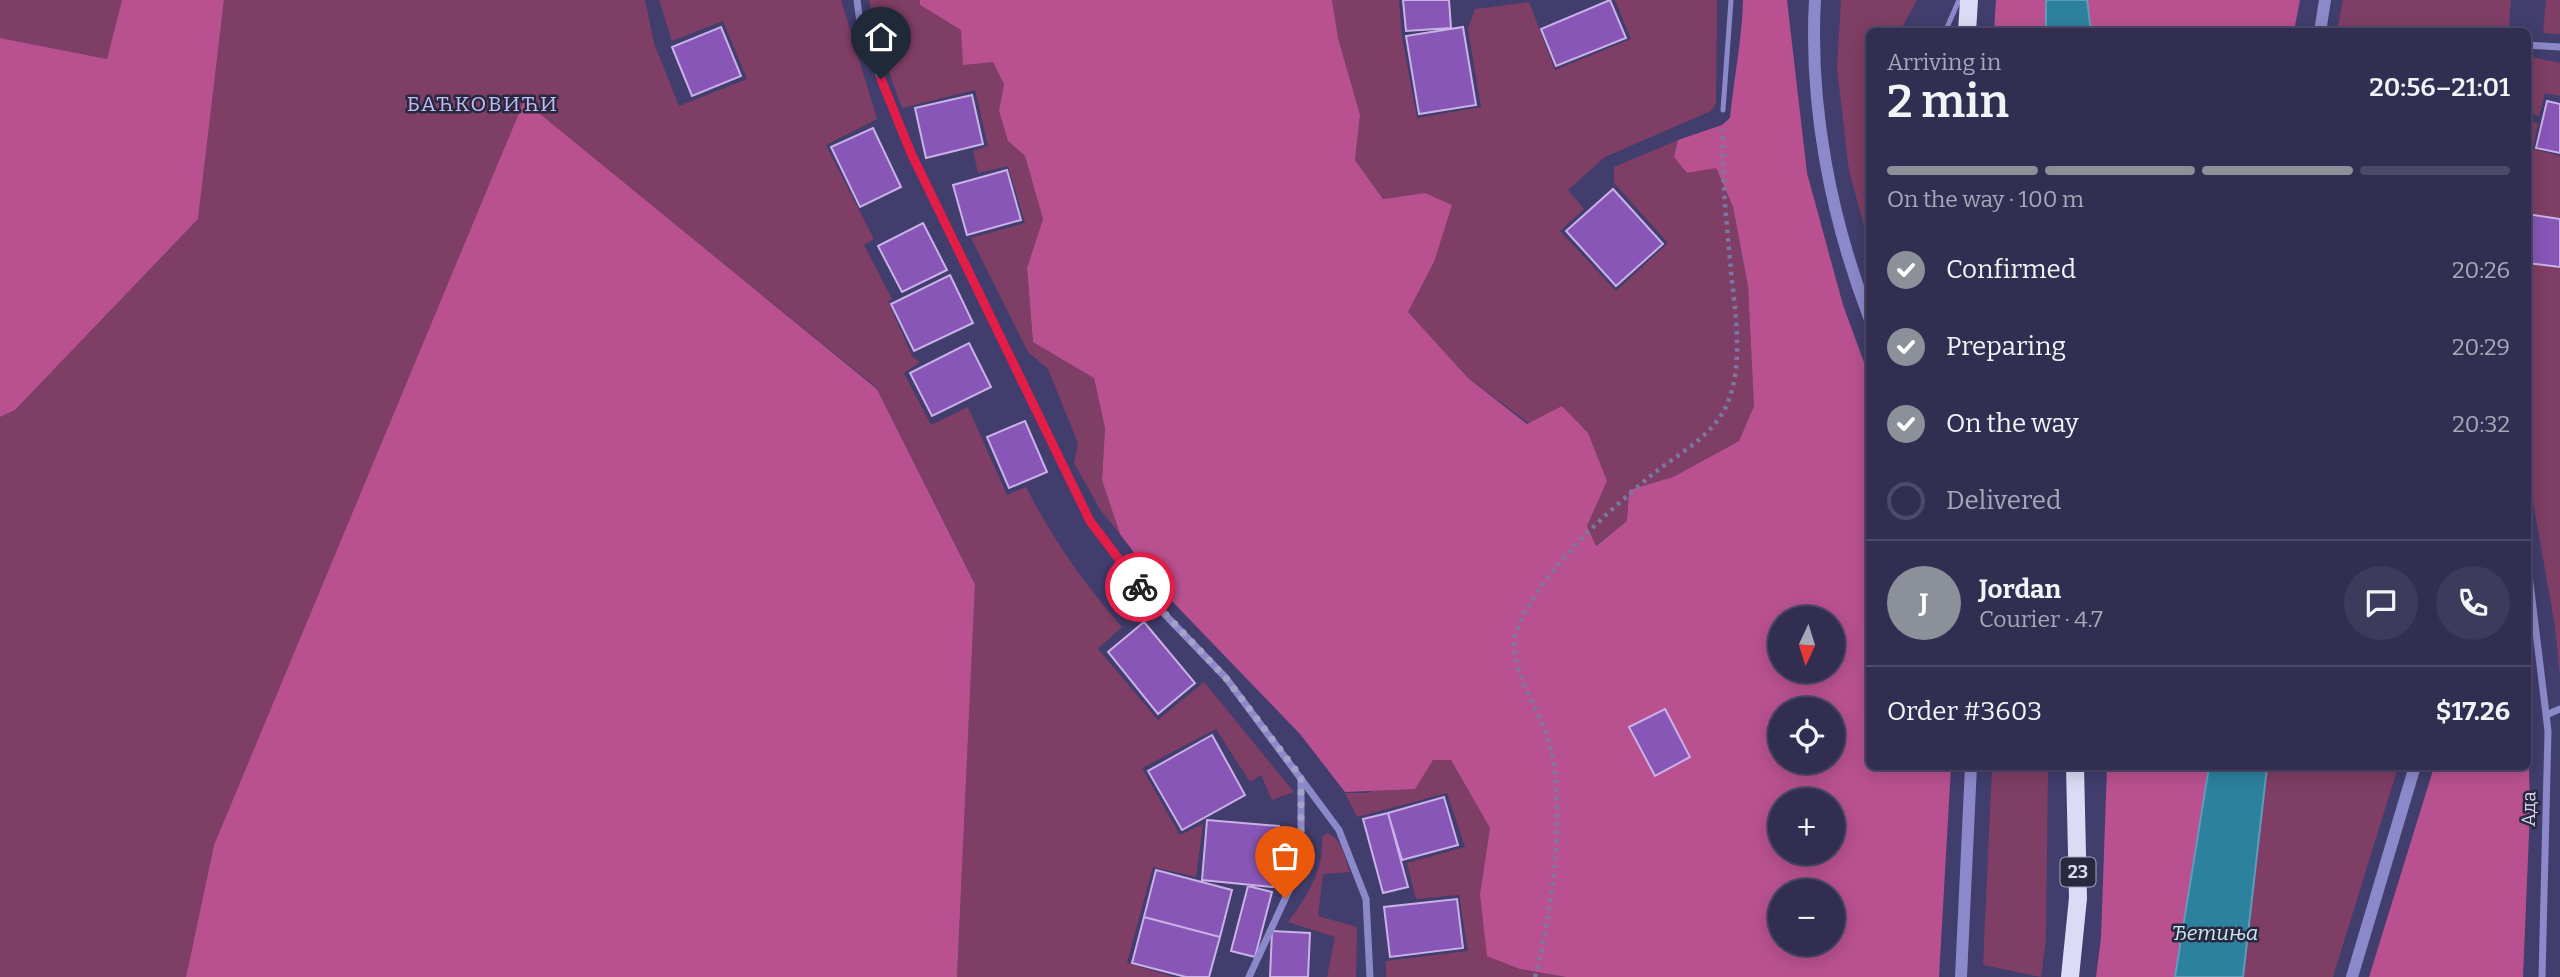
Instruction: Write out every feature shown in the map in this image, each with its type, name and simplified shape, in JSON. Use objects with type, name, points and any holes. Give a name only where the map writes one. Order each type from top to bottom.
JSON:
[{"type":"main road","points":[[1967,28],[1969,0]]},
{"type":"main road","name":"23","points":[[2070,977],[2078,898],[2075,770]]},
{"type":"street","points":[[857,0],[860,30],[911,153],[1090,521],[1147,596],[1226,678],[1339,830],[1366,899],[1370,977]]},
{"type":"street","points":[[1815,0],[1815,68],[1827,177],[1866,307]]},
{"type":"street","points":[[2321,28],[2325,0]]},
{"type":"street","points":[[2531,45],[2560,47]]},
{"type":"street","name":"Ада","points":[[2531,591],[2546,715],[2547,856],[2542,977]]},
{"type":"street","points":[[2546,715],[2560,709]]},
{"type":"street","points":[[1961,977],[1971,770]]},
{"type":"street","points":[[2352,977],[2414,770]]},
{"type":"street","points":[[1249,977],[1297,873],[1301,841],[1301,777]]},
{"type":"lane","points":[[1723,110],[1731,0]]},
{"type":"lane","points":[[1947,28],[1959,0]]},
{"type":"path","points":[[1535,977],[1550,898],[1557,803],[1555,768],[1548,739],[1517,662],[1515,634],[1533,599],[1570,552],[1653,475],[1703,436],[1728,404],[1736,359],[1726,217],[1723,110]]},
{"type":"shaded area","points":[[0,0],[122,0],[107,59],[0,38]]},
{"type":"shaded area","points":[[122,0],[224,0],[198,219],[15,410],[0,417],[0,38],[107,59]]},
{"type":"shaded area","points":[[224,0],[645,0],[654,43],[679,106],[747,79],[723,21],[672,41],[659,0],[841,0],[877,119],[826,145],[874,239],[864,245],[892,299],[888,301],[912,356],[920,362],[904,373],[931,425],[968,407],[1007,495],[1026,487],[1070,560],[1122,627],[1098,649],[1158,720],[1204,682],[1294,792],[1272,800],[1261,775],[1250,782],[1216,729],[1142,768],[1180,835],[1203,824],[1196,877],[1153,867],[1127,963],[1174,977],[957,977],[975,583],[877,388],[524,102],[214,845],[186,977],[0,977],[0,417],[15,410],[198,219]]},
{"type":"shaded area","points":[[869,0],[920,0],[920,5],[961,30],[993,62],[1004,84],[999,111],[1008,141],[1025,156],[1043,219],[1027,268],[1033,342],[1094,377],[1105,428],[1102,480],[1120,534],[1101,511],[1074,463],[1078,443],[1048,369],[1028,352],[971,238],[1025,223],[1008,166],[978,173],[973,151],[988,146],[975,90],[902,108],[876,36]]},
{"type":"shaded area","points":[[920,0],[1332,0],[1338,38],[1360,115],[1355,160],[1383,199],[1425,193],[1452,205],[1434,262],[1408,312],[1468,378],[1527,424],[1562,406],[1588,433],[1607,481],[1587,526],[1596,546],[1627,521],[1629,490],[1673,477],[1739,441],[1754,406],[1748,286],[1733,207],[1716,168],[1687,173],[1674,157],[1678,140],[1722,125],[1730,118],[1743,0],[1787,0],[1807,173],[1843,305],[1866,368],[1866,770],[1951,770],[1939,977],[1566,977],[1520,969],[1487,956],[1480,894],[1490,828],[1451,760],[1433,760],[1415,789],[1345,792],[1300,734],[1167,596],[1120,534],[1102,480],[1105,428],[1094,378],[1033,342],[1027,268],[1043,219],[1025,156],[1008,141],[999,111],[1004,84],[993,62],[963,65],[961,30],[920,5]]},
{"type":"shaded area","points":[[1332,0],[1399,0],[1402,37],[1417,118],[1481,107],[1468,29],[1475,9],[1529,2],[1555,70],[1631,39],[1615,0],[1717,0],[1716,104],[1711,111],[1605,157],[1568,190],[1584,209],[1560,231],[1616,291],[1668,243],[1614,183],[1614,167],[1678,140],[1674,157],[1716,168],[1733,207],[1748,286],[1754,406],[1739,441],[1673,477],[1629,490],[1627,521],[1595,546],[1587,526],[1607,481],[1468,378],[1408,312],[1434,262],[1425,193],[1383,199],[1355,160],[1360,115],[1338,38]]},
{"type":"shaded area","points":[[1841,0],[1917,0],[1902,28],[1866,28],[1866,233],[1849,171],[1837,68]]},
{"type":"shaded area","points":[[1996,0],[2046,0],[2046,28],[1994,28]]},
{"type":"shaded area","points":[[2087,0],[2300,0],[2295,28],[2091,28]]},
{"type":"shaded area","points":[[2343,0],[2511,0],[2509,26],[2338,28]]},
{"type":"shaded area","points":[[2546,0],[2560,0],[2560,34],[2543,33]]},
{"type":"shaded area","points":[[2531,57],[2560,63],[2560,96],[2545,93],[2539,116],[2531,114]]},
{"type":"shaded area","points":[[524,101],[877,389],[975,584],[957,977],[186,977],[214,845]]},
{"type":"shaded area","points":[[2531,121],[2538,123],[2533,149],[2560,156],[2560,675],[2555,626],[2531,491]]},
{"type":"shaded area","points":[[1433,760],[1451,760],[1490,828],[1480,893],[1520,969],[1566,977],[1386,977],[1386,961],[1468,951],[1459,895],[1416,899],[1407,863],[1465,847],[1447,793],[1357,817],[1345,793],[1368,793]]},
{"type":"shaded area","points":[[1992,770],[2048,770],[2046,938],[2041,977],[1983,965]]},
{"type":"shaded area","points":[[2107,770],[2209,770],[2175,977],[2096,977],[2101,938]]},
{"type":"shaded area","points":[[2267,770],[2397,770],[2333,977],[2243,977]]},
{"type":"shaded area","points":[[2433,770],[2529,770],[2530,810],[2523,977],[2369,977]]},
{"type":"shaded area","points":[[1327,833],[1340,844],[1350,872],[1323,874],[1318,916],[1357,927],[1356,977],[1327,977],[1335,937],[1288,922],[1313,882],[1320,861],[1322,837]]},
{"type":"water","points":[[2046,0],[2087,0],[2091,28],[2046,28]]},
{"type":"water","name":"Ђетиња","points":[[2209,770],[2267,770],[2243,977],[2175,977]]},
{"type":"building","points":[[1403,0],[1449,0],[1451,28],[1406,31]]},
{"type":"building","points":[[1610,0],[1626,38],[1556,66],[1541,29]]},
{"type":"building","points":[[721,27],[741,76],[692,96],[672,47]]},
{"type":"building","points":[[1463,27],[1476,105],[1419,114],[1406,36]]},
{"type":"building","points":[[972,95],[983,144],[926,158],[915,108]]},
{"type":"building","points":[[2547,101],[2560,104],[2560,153],[2536,148]]},
{"type":"building","points":[[873,128],[901,187],[860,207],[831,147]]},
{"type":"building","points":[[1007,170],[1021,220],[967,235],[953,185]]},
{"type":"building","points":[[1613,189],[1663,244],[1616,286],[1566,231]]},
{"type":"building","points":[[2531,215],[2560,219],[2560,267],[2531,263]]},
{"type":"building","points":[[923,223],[947,270],[902,292],[878,246]]},
{"type":"building","points":[[950,275],[973,323],[914,351],[891,304]]},
{"type":"building","points":[[969,343],[991,387],[932,416],[910,373]]},
{"type":"building","points":[[1025,421],[1047,472],[1009,488],[987,437]]},
{"type":"building","points":[[1144,622],[1195,683],[1158,714],[1108,652]]},
{"type":"building","points":[[1665,709],[1690,757],[1655,776],[1629,727]]},
{"type":"building","points":[[1212,735],[1245,795],[1182,830],[1148,771]]},
{"type":"building","points":[[1444,797],[1458,845],[1402,860],[1388,813]]},
{"type":"building","points":[[1388,813],[1408,887],[1383,893],[1363,819]]},
{"type":"building","points":[[1207,820],[1279,826],[1273,887],[1202,880]]},
{"type":"building","points":[[1156,870],[1232,890],[1220,937],[1144,917]]},
{"type":"building","points":[[1248,886],[1272,892],[1255,957],[1231,951]]},
{"type":"building","points":[[1457,899],[1463,948],[1390,957],[1384,907]]},
{"type":"building","points":[[1144,917],[1220,937],[1209,977],[1186,977],[1132,963]]},
{"type":"building","points":[[1272,931],[1310,933],[1308,977],[1270,977]]},
{"type":"way so far","points":[[1140,587],[1226,678],[1301,777],[1301,841],[1297,873],[1285,898]]},
{"type":"district","name":"БАЋКОВИЋИ","points":[[483,104]]},
{"type":"route","points":[[881,79],[911,153],[1090,521],[1140,587]]}]
